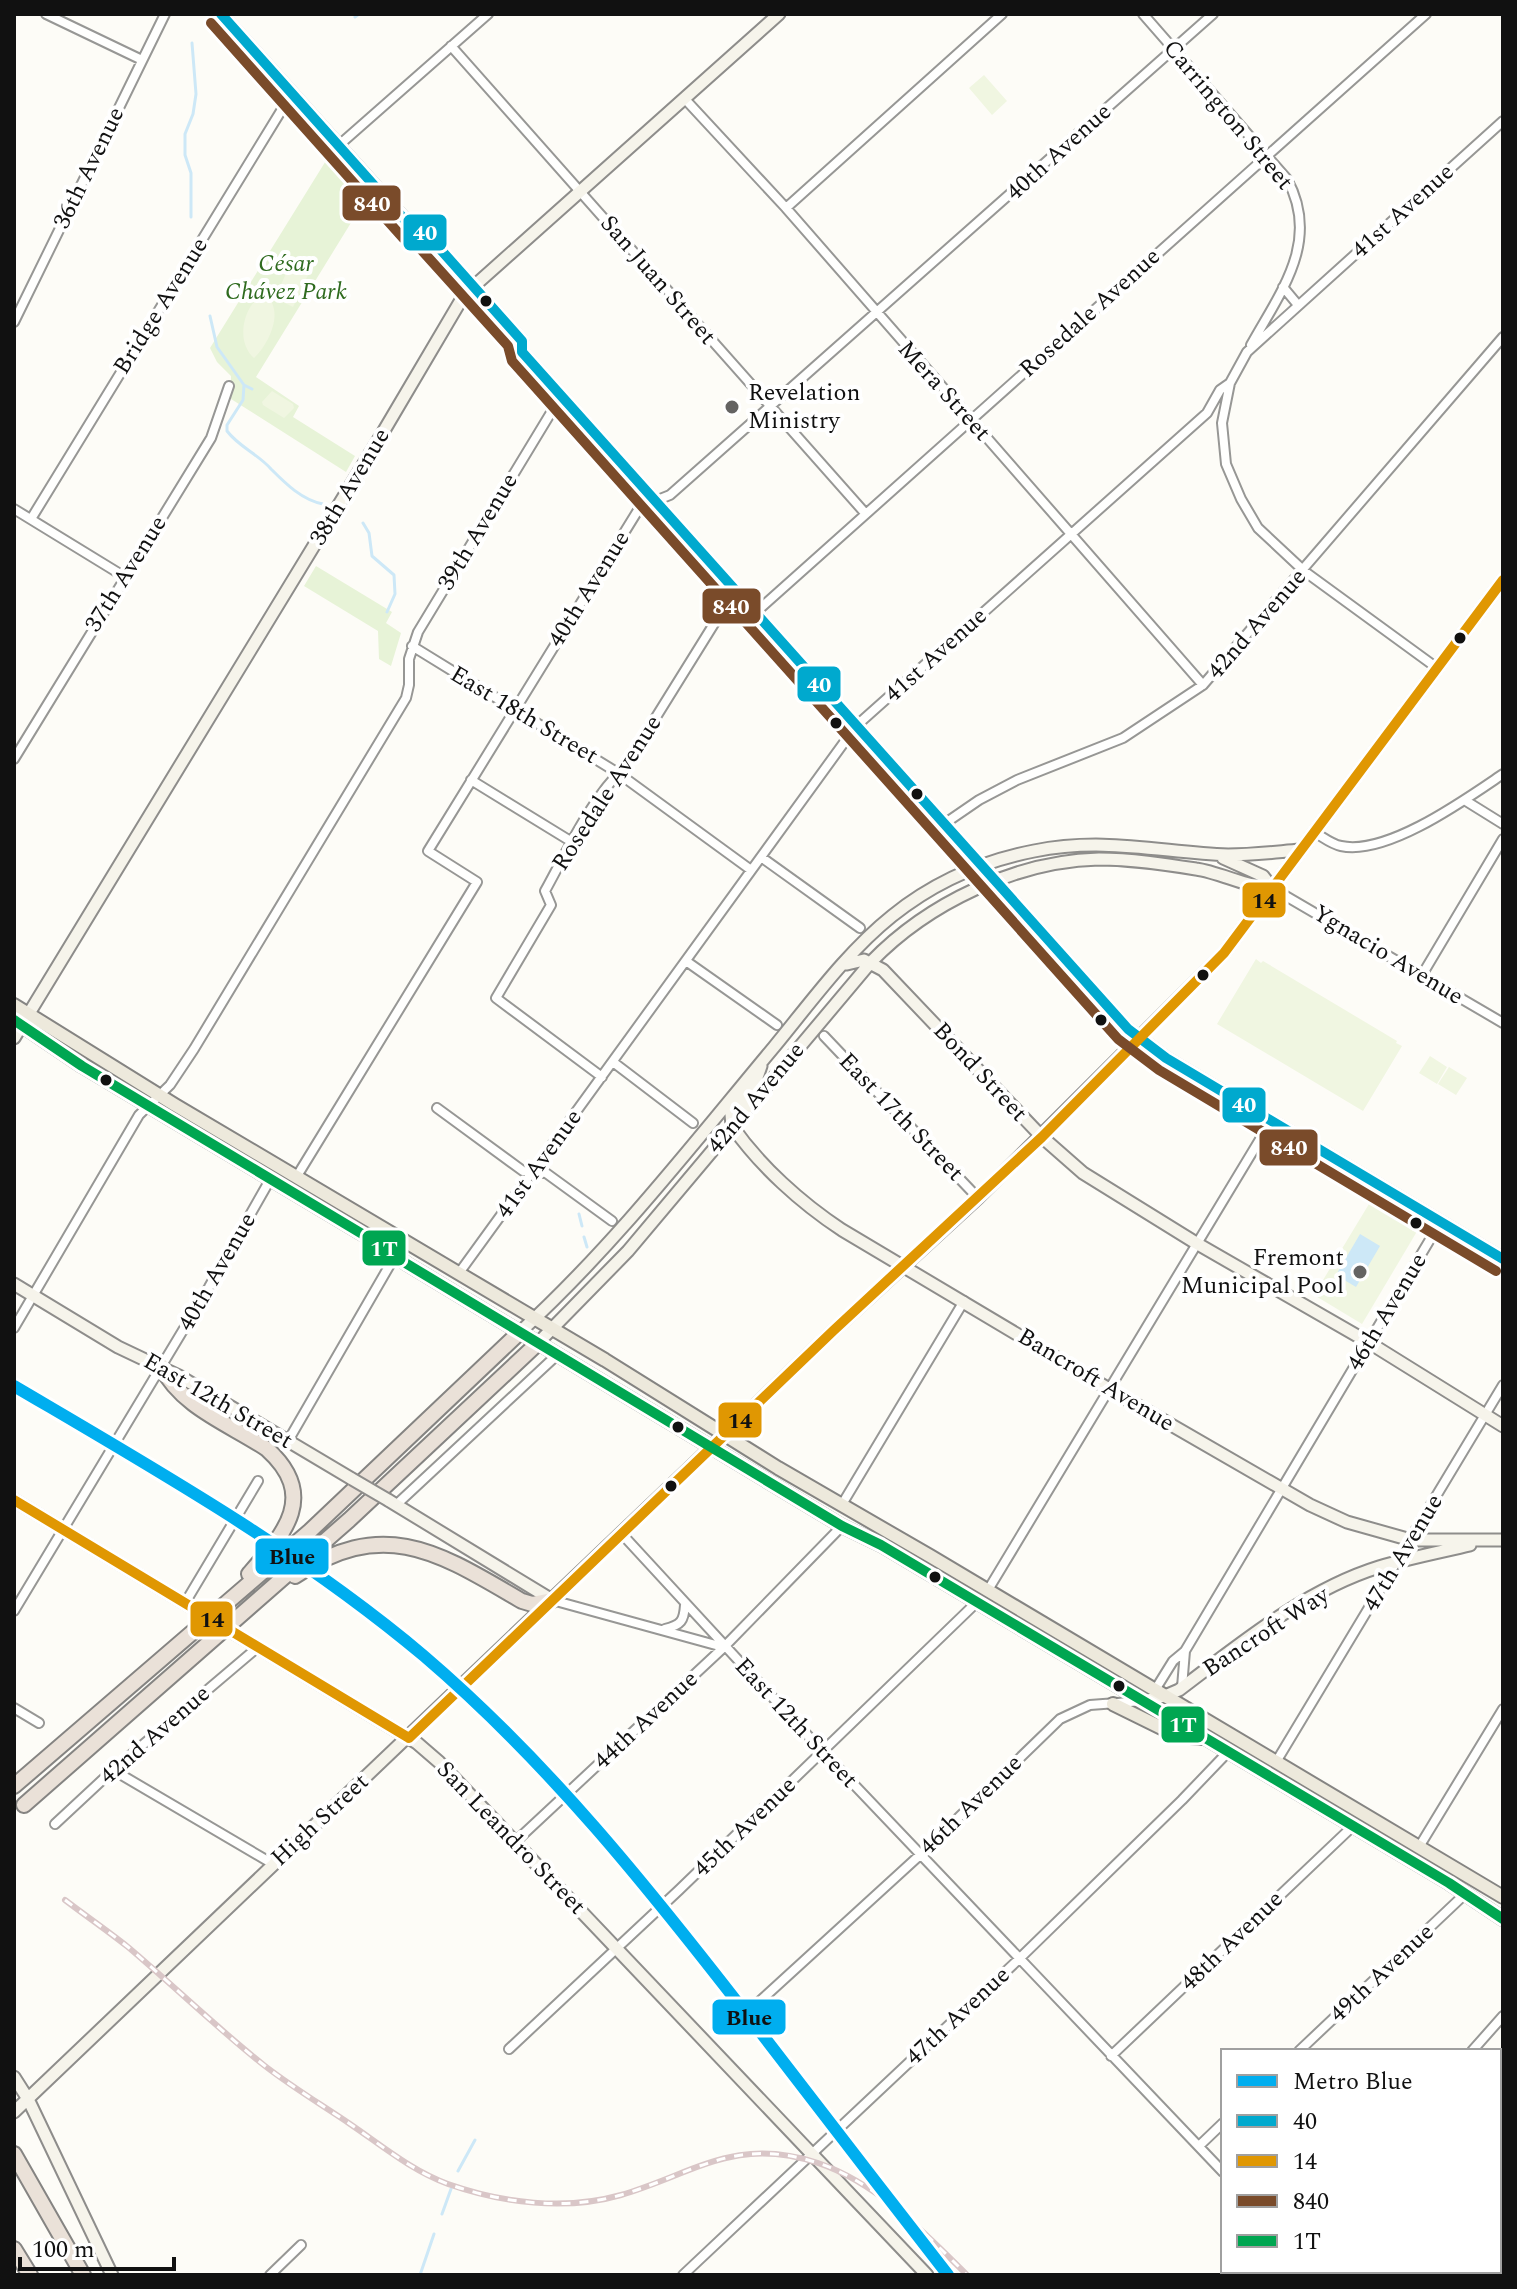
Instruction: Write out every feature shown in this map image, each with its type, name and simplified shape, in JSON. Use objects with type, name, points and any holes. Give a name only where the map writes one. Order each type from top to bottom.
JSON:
[{"type":"highway","points":[[14,1786],[333,1510],[520,1332]]},
{"type":"highway","points":[[24,1805],[380,1492],[538,1343]]},
{"type":"highway","points":[[161,1366],[183,1398],[256,1442],[276,1458],[288,1478],[293,1499],[289,1522],[278,1541],[183,1639]]},
{"type":"highway","points":[[194,1655],[305,1570],[343,1552],[372,1547],[400,1545],[432,1552],[522,1601],[532,1604],[552,1600]]},
{"type":"highway","points":[[14,2154],[83,2275]]},
{"type":"highway","points":[[14,2249],[30,2275]]},
{"type":"main road","points":[[221,14],[413,229],[415,241],[512,350],[522,352],[1117,1019],[1138,1039],[1503,1259]]},
{"type":"main road","name":"38th Avenue","points":[[14,1038],[18,1023],[28,1013],[464,295],[779,14]]},
{"type":"main road","points":[[413,229],[425,232],[522,341],[522,352]]},
{"type":"main road","name":"High Street","points":[[14,2112],[725,1434],[1042,1137],[1224,953],[1503,580]]},
{"type":"main road","name":"42nd Avenue","points":[[520,1332],[597,1256],[872,933],[911,902],[948,880],[981,866],[1033,851],[1075,845],[1120,844],[1196,852]]},
{"type":"main road","points":[[1196,852],[1231,855],[1300,850]]},
{"type":"main road","points":[[1196,852],[1231,860],[1248,868],[1269,882],[1272,888]]},
{"type":"main road","name":"42nd Avenue","points":[[538,1343],[628,1251],[871,962],[903,932],[929,914],[995,882],[1057,864],[1120,860],[1211,871],[1263,889],[1272,888]]},
{"type":"main road","points":[[837,972],[857,960],[871,962]]},
{"type":"main road","name":"Bond Street","points":[[871,962],[883,970],[1042,1137],[1083,1173],[1503,1426]]},
{"type":"main road","points":[[14,1005],[841,1506],[988,1590],[1503,1897]]},
{"type":"main road","points":[[18,1023],[557,1355],[1353,1826],[1503,1919]]},
{"type":"main road","points":[[732,1126],[731,1114],[755,1083],[762,1061]]},
{"type":"main road","name":"Bancroft Avenue","points":[[732,1126],[778,1177],[813,1209],[903,1266],[1282,1490],[1347,1522],[1411,1540],[1503,1540]]},
{"type":"main road","name":"East 12th Street","points":[[14,1284],[118,1347],[161,1366],[552,1600]]},
{"type":"main road","name":"San Leandro Street","points":[[14,1500],[409,1738],[439,1762],[927,2275]]},
{"type":"main road","name":"Bancroft Way","points":[[1182,1687],[1295,1608],[1349,1580],[1398,1562],[1490,1540]]},
{"type":"main road","name":"46th Avenue","points":[[1143,1701],[1182,1687]]},
{"type":"main road","points":[[1113,1704],[1178,1736],[1205,1739]]},
{"type":"main road","points":[[14,2077],[28,2099],[112,2275]]},
{"type":"street","points":[[46,14],[142,60]]},
{"type":"street","name":"36th Avenue","points":[[14,322],[165,14]]},
{"type":"street","points":[[338,146],[488,14]]},
{"type":"street","points":[[786,208],[1002,14]]},
{"type":"street","name":"Carrington Street","points":[[1143,14],[1287,179],[1294,192],[1300,221],[1300,247],[1283,287],[1247,352]]},
{"type":"street","name":"40th Avenue","points":[[297,1176],[477,882],[428,851],[640,507],[670,495],[877,315],[1213,14]]},
{"type":"street","name":"Rosedale Avenue","points":[[755,613],[1426,14]]},
{"type":"street","name":"San Juan Street","points":[[451,46],[865,513]]},
{"type":"street","name":"Bridge Avenue","points":[[31,519],[292,93]]},
{"type":"street","name":"Mera Street","points":[[684,98],[786,208],[1203,685]]},
{"type":"street","name":"41st Avenue","points":[[459,1273],[856,726],[1207,413],[1220,390],[1230,383],[1247,352],[1503,121]]},
{"type":"street","points":[[1283,287],[1298,305]]},
{"type":"street","name":"42nd Avenue","points":[[944,824],[979,800],[1017,780],[1123,738],[1203,685],[1503,337]]},
{"type":"street","points":[[1230,383],[1222,423],[1226,464],[1258,528],[1304,571],[1437,668]]},
{"type":"street","name":"37th Avenue","points":[[14,759],[211,438],[229,386]]},
{"type":"street","name":"39th Avenue","points":[[14,1328],[139,1115],[170,1085],[202,1037],[406,698],[412,646],[418,632],[561,396]]},
{"type":"street","points":[[1207,413],[1222,423]]},
{"type":"street","points":[[14,509],[125,577]]},
{"type":"street","name":"Rosedale Avenue","points":[[602,1077],[496,998],[551,905],[545,891],[572,842],[612,779],[625,767],[735,590]]},
{"type":"street","name":"East 18th Street","points":[[412,646],[618,773],[751,870]]},
{"type":"street","points":[[1314,832],[1344,847],[1367,845],[1397,836],[1466,801],[1503,774]]},
{"type":"street","points":[[471,780],[572,842]]},
{"type":"street","points":[[1466,801],[1503,824]]},
{"type":"street","points":[[1422,975],[1503,839]]},
{"type":"street","points":[[761,857],[860,928]]},
{"type":"street","name":"Ygnacio Avenue","points":[[1272,888],[1503,1023]]},
{"type":"street","points":[[686,961],[777,1025]]},
{"type":"street","name":"East 17th Street","points":[[824,1036],[978,1198]]},
{"type":"street","points":[[613,1062],[693,1123]]},
{"type":"street","points":[[437,1108],[523,1171],[546,1173],[612,1221]]},
{"type":"street","points":[[988,1590],[1271,1121]]},
{"type":"street","name":"40th Avenue","points":[[14,1611],[271,1178]]},
{"type":"street","name":"46th Avenue","points":[[1160,1693],[1173,1661],[1185,1651],[1441,1221]]},
{"type":"street","points":[[288,1441],[395,1256]]},
{"type":"street","points":[[841,1506],[964,1301]]},
{"type":"street","points":[[392,1503],[557,1355]]},
{"type":"street","name":"47th Avenue","points":[[1276,1762],[1503,1385]]},
{"type":"street","points":[[185,1603],[258,1481]]},
{"type":"street","name":"44th Avenue","points":[[515,1842],[724,1647],[842,1526]]},
{"type":"street","points":[[621,1533],[724,1647]]},
{"type":"street","name":"East 12th Street","points":[[552,1600],[724,1647],[1221,2170]]},
{"type":"street","name":"45th Avenue","points":[[509,2049],[977,1602]]},
{"type":"street","points":[[660,1630],[678,1626],[684,1618],[685,1605]]},
{"type":"street","name":"42nd Avenue","points":[[55,1824],[113,1770],[258,1647]]},
{"type":"street","name":"46th Avenue","points":[[1182,1687],[1185,1651]]},
{"type":"street","name":"46th Avenue","points":[[760,2001],[921,1854],[1060,1719],[1090,1705],[1143,1701]]},
{"type":"street","points":[[14,1708],[39,1723]]},
{"type":"street","points":[[1419,1847],[1503,1709]]},
{"type":"street","name":"47th Avenue","points":[[683,2275],[1019,1959],[1228,1752]]},
{"type":"street","points":[[113,1770],[273,1864]]},
{"type":"street","name":"48th Avenue","points":[[1111,2056],[1353,1826]]},
{"type":"street","name":"49th Avenue","points":[[1301,2049],[1465,1894]]},
{"type":"street","points":[[1474,2049],[1503,2016]]},
{"type":"street","points":[[1199,2146],[1221,2125]]},
{"type":"street","points":[[270,2275],[301,2245]]},
{"type":"green space","points":[[984,75],[1007,101],[992,115],[969,88]]},
{"type":"green space","name":"César Chávez Park","points":[[327,159],[365,200],[256,377],[299,406],[293,417],[355,456],[346,472],[231,399],[231,376],[217,362],[210,348]]},
{"type":"green space","points":[[289,267],[308,275],[293,307],[275,298]]},
{"type":"green space","points":[[264,294],[274,308],[273,326],[270,336],[254,358],[245,343],[244,324],[251,306]]},
{"type":"green space","points":[[272,391],[293,404],[294,408],[284,418],[263,405],[262,402]]},
{"type":"green space","points":[[316,566],[392,612],[386,623],[401,633],[391,666],[379,659],[378,631],[304,586]]},
{"type":"green space","points":[[1256,959],[1402,1046],[1363,1111],[1217,1024]]},
{"type":"green space","points":[[1430,1056],[1447,1067],[1437,1084],[1419,1073]]},
{"type":"green space","points":[[1449,1067],[1467,1078],[1456,1095],[1438,1084]]},
{"type":"green space","name":"Fremont Municipal Pool","points":[[1372,1199],[1419,1228],[1362,1324],[1314,1295]]},
{"type":"water","points":[[1360,1234],[1380,1246],[1356,1287],[1336,1275]]},
{"type":"waterway","points":[[355,17],[359,14]]},
{"type":"waterway","points":[[191,217],[191,173],[185,155],[185,134],[193,114],[196,94],[192,43]]},
{"type":"waterway","points":[[210,316],[217,347],[244,385],[243,400],[227,425],[227,431],[295,491],[323,504]]},
{"type":"waterway","points":[[244,385],[252,389]]},
{"type":"waterway","points":[[363,523],[369,533],[372,556],[394,575],[395,594],[387,612]]},
{"type":"waterway","points":[[579,1214],[582,1226]]},
{"type":"waterway","points":[[584,1237],[587,1247]]},
{"type":"waterway","points":[[458,2171],[475,2140]]},
{"type":"waterway","points":[[442,2214],[451,2189]]},
{"type":"waterway","points":[[420,2275],[434,2234]]},
{"type":"railway","points":[[65,1900],[128,1947],[275,2074],[397,2157],[435,2179],[469,2191],[512,2200],[578,2203],[621,2195],[739,2155],[789,2156],[840,2172],[880,2196],[917,2226],[967,2275]]},
{"type":"metro line","name":"Blue","points":[[14,1386],[225,1512],[276,1546],[376,1617],[469,1697],[555,1782],[634,1873],[948,2275]]},
{"type":"transit line","name":"40","points":[[221,14],[413,229],[425,232],[522,341],[522,352],[1128,1029],[1166,1058],[1503,1259]]},
{"type":"transit line","name":"840","points":[[211,23],[403,238],[417,245],[508,346],[512,361],[1118,1039],[1159,1070],[1496,1271]]},
{"type":"transit line","name":"14","points":[[409,1738],[833,1331],[1042,1137],[1224,953],[1503,580]]},
{"type":"transit line","name":"1T","points":[[14,1020],[82,1066],[379,1244],[407,1264],[842,1526],[881,1545],[1449,1883],[1503,1919]]},
{"type":"transit line","name":"14","points":[[14,1500],[409,1738]]},
{"type":"place","name":"Revelation Ministry","points":[[732,407]]},
{"type":"place","name":"Fremont Municipal Pool","points":[[1360,1272]]}]
